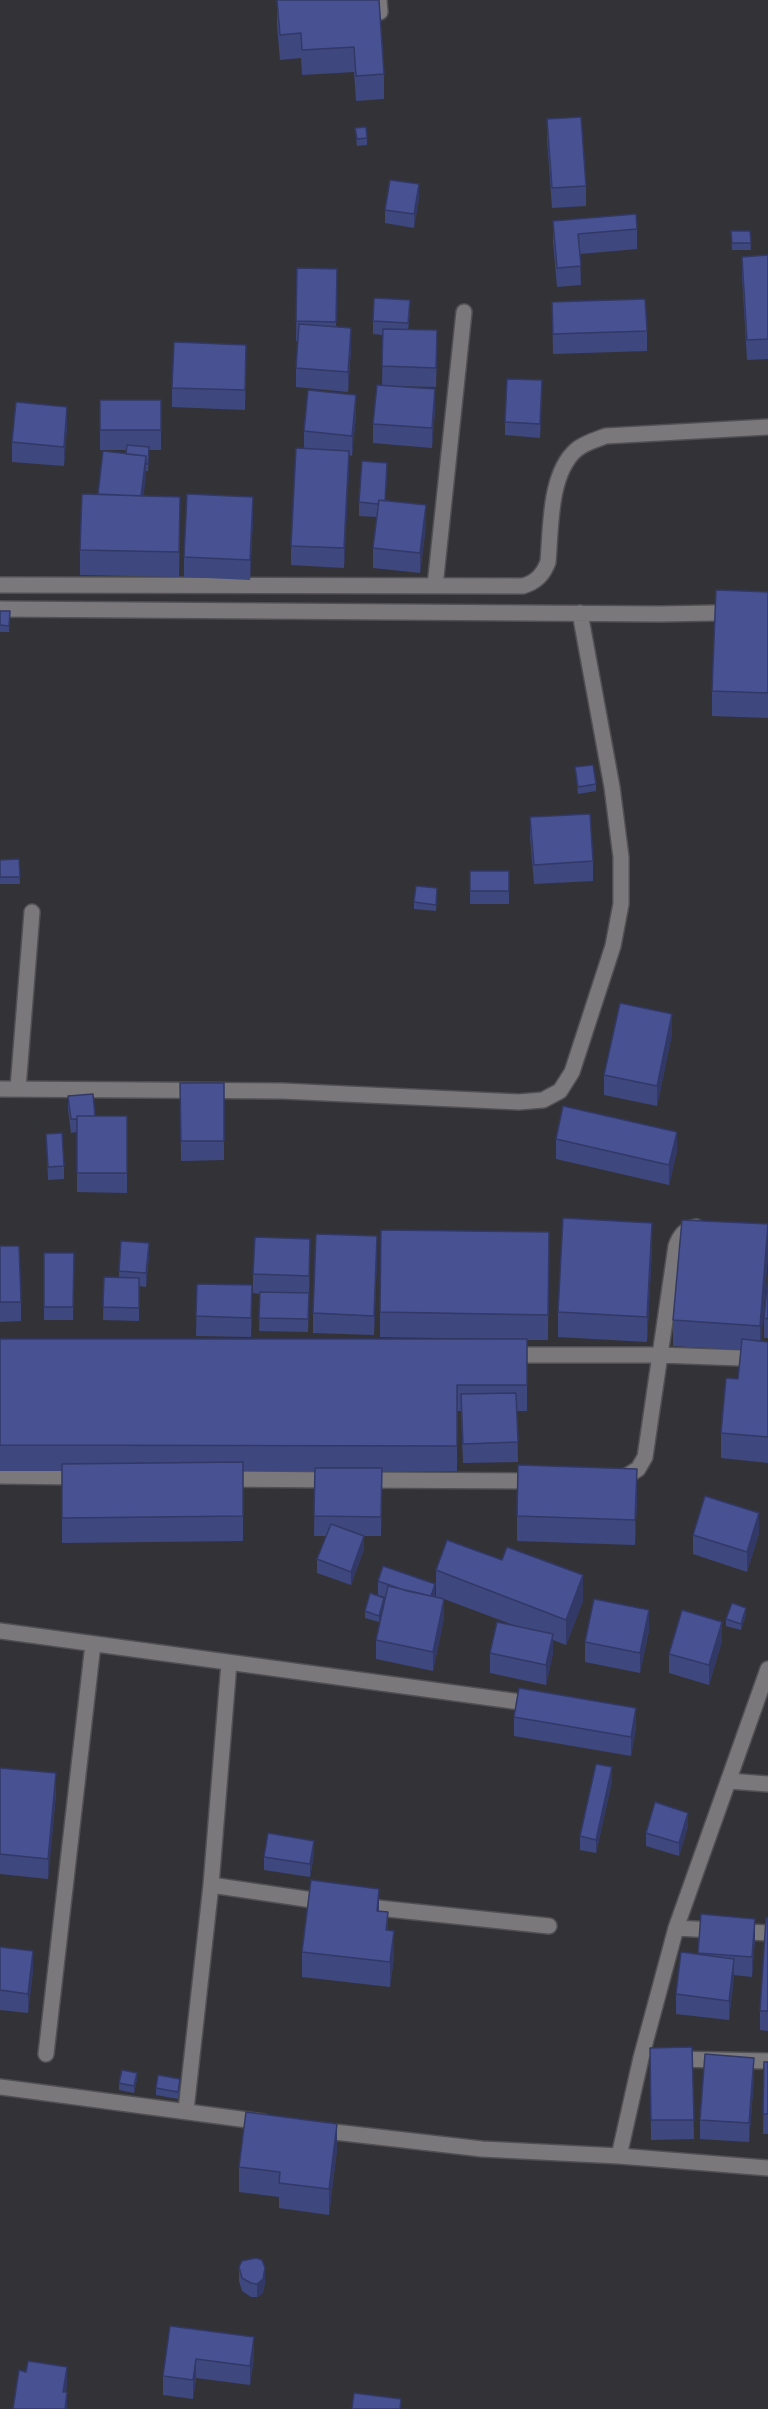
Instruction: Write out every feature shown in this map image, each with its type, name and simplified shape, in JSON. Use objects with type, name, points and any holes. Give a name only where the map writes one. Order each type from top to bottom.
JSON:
[{"type":"street","points":[[435,586],[464,312]]},
{"type":"street","points":[[0,585],[523,586],[539,578],[548,562],[559,476],[566,462],[590,441],[606,436],[768,428]]},
{"type":"street","points":[[0,609],[660,614],[768,612]]},
{"type":"street","points":[[0,1089],[282,1091],[519,1102],[543,1100],[560,1091],[572,1072],[589,1022],[613,946],[621,904],[621,856],[580,613]]},
{"type":"street","points":[[18,1088],[32,912]]},
{"type":"street","points":[[600,1481],[626,1478],[642,1464],[654,1401],[658,1356],[676,1246],[680,1236],[687,1229],[710,1228]]},
{"type":"street","points":[[491,1354],[768,1359]]},
{"type":"street","points":[[0,1476],[95,1478]]},
{"type":"street","points":[[214,1479],[554,1480]]},
{"type":"street","points":[[0,1631],[546,1706]]},
{"type":"street","points":[[46,2054],[93,1644]]},
{"type":"street","points":[[186,2110],[211,1885],[229,1663]]},
{"type":"street","points":[[619,2156],[641,2058],[676,1928],[768,1669]]},
{"type":"street","points":[[729,1781],[768,1784]]},
{"type":"street","points":[[211,1885],[285,1898],[549,1926]]},
{"type":"street","points":[[676,1928],[768,1933]]},
{"type":"street","points":[[641,2058],[768,2061]]},
{"type":"street","points":[[0,2086],[277,2124]]},
{"type":"street","points":[[299,2127],[482,2149],[619,2156],[768,2168]]},
{"type":"building","points":[[277,0],[379,0],[384,74],[356,76],[354,47],[302,50],[301,33],[280,35]]},
{"type":"building","points":[[581,117],[586,186],[552,188],[547,119]]},
{"type":"building","points":[[366,127],[367,138],[357,139],[355,128]]},
{"type":"building","points":[[390,180],[419,184],[414,214],[385,210]]},
{"type":"building","points":[[636,214],[637,229],[578,234],[581,266],[557,268],[553,221]]},
{"type":"building","points":[[731,231],[750,231],[751,243],[732,243]]},
{"type":"building","points":[[768,255],[768,339],[747,340],[742,257]]},
{"type":"building","points":[[297,268],[337,269],[336,322],[296,321]]},
{"type":"building","points":[[374,298],[410,300],[408,323],[373,321]]},
{"type":"building","points":[[645,299],[647,331],[553,334],[552,302]]},
{"type":"building","points":[[299,324],[351,328],[348,372],[296,368]]},
{"type":"building","points":[[383,329],[437,330],[436,368],[382,366]]},
{"type":"building","points":[[174,342],[246,345],[245,390],[172,388]]},
{"type":"building","points":[[507,379],[542,380],[540,424],[505,422]]},
{"type":"building","points":[[377,385],[435,389],[432,428],[373,424]]},
{"type":"building","points":[[308,390],[356,395],[352,436],[304,431]]},
{"type":"building","points":[[100,400],[161,400],[161,430],[100,430]]},
{"type":"building","points":[[16,402],[67,407],[64,447],[12,442]]},
{"type":"building","points":[[127,445],[149,447],[148,464],[146,464],[146,456],[126,454]]},
{"type":"building","points":[[296,448],[349,451],[344,548],[291,546]]},
{"type":"building","points":[[103,451],[146,456],[141,496],[98,494]]},
{"type":"building","points":[[362,461],[387,463],[385,501],[379,500],[378,504],[359,502]]},
{"type":"building","points":[[82,494],[180,497],[179,552],[80,550]]},
{"type":"building","points":[[187,494],[253,497],[250,560],[184,557]]},
{"type":"building","points":[[379,500],[426,505],[420,553],[373,548]]},
{"type":"building","points":[[716,590],[768,592],[768,693],[712,691]]},
{"type":"building","points":[[0,611],[10,611],[9,626],[0,625]]},
{"type":"building","points":[[593,765],[596,784],[578,787],[575,767]]},
{"type":"building","points":[[590,814],[593,861],[534,865],[530,817]]},
{"type":"building","points":[[19,859],[20,877],[0,877],[0,860]]},
{"type":"building","points":[[470,871],[509,871],[509,891],[470,891]]},
{"type":"building","points":[[416,886],[437,888],[436,905],[414,902]]},
{"type":"building","points":[[620,1003],[672,1014],[657,1086],[604,1075]]},
{"type":"building","points":[[180,1083],[224,1083],[224,1141],[181,1141]]},
{"type":"building","points":[[93,1094],[95,1116],[77,1116],[77,1119],[71,1119],[68,1096]]},
{"type":"building","points":[[563,1106],[677,1132],[669,1165],[556,1139]]},
{"type":"building","points":[[77,1116],[127,1116],[127,1173],[77,1173]]},
{"type":"building","points":[[62,1133],[64,1166],[48,1167],[46,1134]]},
{"type":"building","points":[[563,1218],[652,1223],[647,1317],[558,1312]]},
{"type":"building","points":[[682,1220],[768,1224],[760,1326],[673,1320]]},
{"type":"building","points":[[381,1230],[549,1232],[548,1315],[380,1312]]},
{"type":"building","points":[[316,1234],[377,1236],[374,1316],[313,1313]]},
{"type":"building","points":[[255,1237],[310,1239],[309,1276],[253,1274]]},
{"type":"building","points":[[121,1241],[149,1243],[146,1273],[119,1271]]},
{"type":"building","points":[[0,1246],[19,1246],[21,1302],[0,1302]]},
{"type":"building","points":[[44,1253],[74,1253],[73,1307],[44,1307]]},
{"type":"building","points":[[768,1276],[768,1319],[764,1318]]},
{"type":"building","points":[[104,1277],[139,1278],[139,1308],[103,1307]]},
{"type":"building","points":[[197,1284],[252,1285],[251,1318],[196,1316]]},
{"type":"building","points":[[260,1292],[309,1293],[308,1319],[259,1318]]},
{"type":"building","points":[[0,1339],[527,1339],[527,1385],[457,1385],[457,1446],[0,1445]]},
{"type":"building","points":[[742,1339],[768,1342],[768,1437],[721,1433],[726,1378],[738,1379]]},
{"type":"building","points":[[516,1393],[518,1442],[463,1444],[461,1394]]},
{"type":"building","points":[[243,1462],[243,1516],[62,1518],[62,1464]]},
{"type":"building","points":[[518,1465],[637,1469],[635,1520],[517,1516]]},
{"type":"building","points":[[315,1468],[382,1468],[381,1517],[314,1516]]},
{"type":"building","points":[[705,1496],[759,1513],[747,1552],[693,1535]]},
{"type":"building","points":[[331,1524],[364,1536],[351,1572],[317,1559]]},
{"type":"building","points":[[447,1540],[502,1560],[507,1547],[583,1575],[566,1620],[436,1570]]},
{"type":"building","points":[[383,1566],[435,1584],[431,1596],[378,1581]]},
{"type":"building","points":[[388,1586],[444,1599],[433,1652],[376,1640]]},
{"type":"building","points":[[370,1593],[384,1598],[379,1616],[365,1611]]},
{"type":"building","points":[[594,1599],[649,1610],[640,1653],[585,1642]]},
{"type":"building","points":[[732,1603],[746,1608],[741,1624],[726,1619]]},
{"type":"building","points":[[682,1610],[722,1622],[709,1665],[669,1654]]},
{"type":"building","points":[[497,1622],[553,1634],[546,1665],[490,1653]]},
{"type":"building","points":[[519,1688],[636,1708],[631,1737],[514,1717]]},
{"type":"building","points":[[596,1764],[612,1767],[596,1840],[580,1836]]},
{"type":"building","points":[[0,1768],[56,1773],[48,1859],[0,1854]]},
{"type":"building","points":[[655,1802],[688,1813],[679,1843],[646,1833]]},
{"type":"building","points":[[268,1833],[314,1841],[310,1864],[264,1857]]},
{"type":"building","points":[[311,1880],[379,1889],[377,1911],[388,1912],[386,1930],[394,1931],[390,1962],[302,1952]]},
{"type":"building","points":[[701,1914],[755,1919],[752,1957],[698,1953]]},
{"type":"building","points":[[766,1918],[768,1918],[768,2011],[760,2011]]},
{"type":"building","points":[[0,1947],[33,1951],[28,1994],[0,1990]]},
{"type":"building","points":[[681,1952],[734,1959],[729,2001],[676,1994]]},
{"type":"building","points":[[692,2047],[694,2120],[651,2120],[650,2048]]},
{"type":"building","points":[[705,2054],[754,2058],[749,2123],[700,2120]]},
{"type":"building","points":[[764,2062],[768,2062],[768,2114],[763,2114]]},
{"type":"building","points":[[122,2070],[137,2073],[134,2086],[119,2083]]},
{"type":"building","points":[[158,2075],[180,2079],[178,2092],[156,2088]]},
{"type":"building","points":[[246,2112],[337,2124],[329,2189],[279,2183],[280,2172],[239,2167]]},
{"type":"building","points":[[256,2258],[262,2260],[265,2268],[263,2279],[257,2284],[242,2278],[239,2267],[242,2261]]},
{"type":"building","points":[[170,2326],[254,2337],[250,2366],[196,2359],[193,2380],[163,2376]]},
{"type":"building","points":[[28,2361],[67,2367],[63,2392],[67,2392],[65,2409],[13,2409],[19,2370],[26,2372]]},
{"type":"building","points":[[354,2393],[401,2399],[400,2409],[352,2409]]}]
